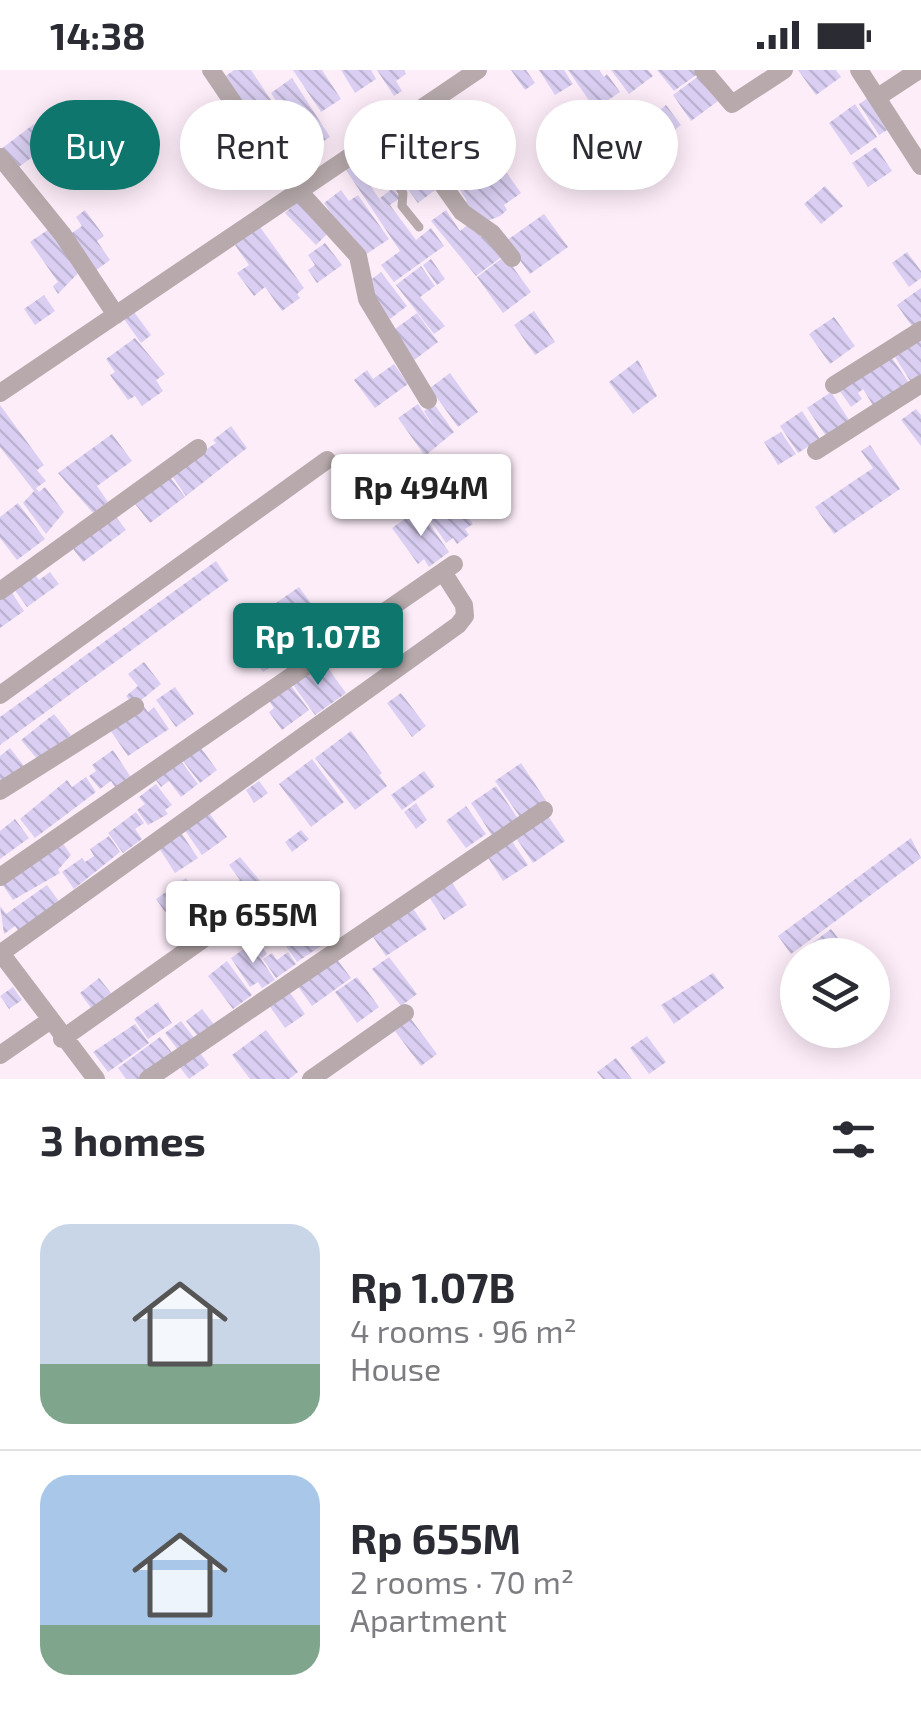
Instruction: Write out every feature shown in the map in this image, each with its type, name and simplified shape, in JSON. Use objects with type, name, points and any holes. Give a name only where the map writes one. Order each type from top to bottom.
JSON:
[{"type":"street","points":[[211,70],[298,192],[358,256],[366,299],[428,400]]},
{"type":"street","points":[[433,100],[478,70]]},
{"type":"street","points":[[704,70],[723,99],[732,104],[784,70]]},
{"type":"street","points":[[858,70],[921,166]]},
{"type":"street","points":[[878,97],[919,70]]},
{"type":"street","points":[[0,157],[63,236],[116,314]]},
{"type":"street","points":[[0,393],[344,160]]},
{"type":"street","points":[[446,190],[462,212],[492,233],[512,258]]},
{"type":"street","points":[[834,385],[921,330]]},
{"type":"street","points":[[816,451],[921,384]]},
{"type":"street","points":[[0,591],[198,448]]},
{"type":"street","points":[[0,695],[326,460]]},
{"type":"street","points":[[0,878],[448,568],[464,605],[465,616],[458,625],[0,952],[96,1079]]},
{"type":"street","points":[[0,791],[134,706]]},
{"type":"street","points":[[148,1079],[544,810]]},
{"type":"street","points":[[62,1038],[271,891]]},
{"type":"street","points":[[312,1079],[405,1013]]},
{"type":"street","points":[[0,1054],[49,1021]]},
{"type":"lane","points":[[401,190],[402,206],[419,228]]},
{"type":"building","points":[[234,70],[251,70],[271,100],[238,100],[223,78]]},
{"type":"building","points":[[293,70],[322,70],[341,99],[324,110],[324,100],[313,100]]},
{"type":"building","points":[[341,70],[371,70],[376,79],[355,93]]},
{"type":"building","points":[[377,70],[404,70],[406,74],[396,81],[402,91],[394,96]]},
{"type":"building","points":[[511,70],[526,70],[535,83],[525,90]]},
{"type":"building","points":[[539,70],[564,70],[573,84],[555,95]]},
{"type":"building","points":[[568,70],[599,70],[604,77],[607,74],[620,92],[608,100],[589,100]]},
{"type":"building","points":[[611,70],[648,70],[653,76],[629,94]]},
{"type":"building","points":[[657,70],[696,70],[699,73],[674,91]]},
{"type":"building","points":[[798,70],[836,70],[841,77],[816,95]]},
{"type":"building","points":[[700,75],[718,101],[691,121],[673,95]]},
{"type":"building","points":[[292,78],[306,100],[275,100],[271,93]]},
{"type":"building","points":[[871,96],[892,127],[879,135],[859,104]]},
{"type":"building","points":[[855,104],[877,137],[851,155],[829,123]]},
{"type":"building","points":[[30,127],[30,159],[16,169],[1,149]]},
{"type":"building","points":[[876,147],[892,171],[868,187],[852,163]]},
{"type":"building","points":[[516,186],[521,193],[504,205],[507,210],[500,216],[477,225],[463,205],[467,201],[460,190],[516,190]]},
{"type":"building","points":[[825,186],[843,206],[821,224],[804,204]]},
{"type":"building","points":[[341,190],[349,201],[358,195],[389,239],[362,257],[324,203]]},
{"type":"building","points":[[359,190],[373,190],[387,209],[380,198],[394,190],[400,198],[390,205],[416,240],[431,228],[444,246],[394,282],[381,265],[400,251]]},
{"type":"building","points":[[408,190],[435,190],[418,203]]},
{"type":"building","points":[[299,200],[330,231],[316,245],[285,213]]},
{"type":"building","points":[[85,210],[104,236],[97,241],[110,260],[95,271],[69,235],[82,226],[76,217]]},
{"type":"building","points":[[446,210],[460,231],[470,223],[481,237],[487,233],[504,255],[476,276],[431,221]]},
{"type":"building","points":[[544,214],[568,247],[530,274],[506,241]]},
{"type":"building","points":[[260,227],[304,288],[297,294],[300,298],[282,311],[265,287],[254,296],[237,273],[249,265],[235,245]]},
{"type":"building","points":[[49,229],[79,272],[58,294],[53,286],[58,282],[30,242]]},
{"type":"building","points":[[325,243],[342,265],[317,283],[308,270],[315,265],[308,255]]},
{"type":"building","points":[[907,252],[921,271],[921,278],[909,287],[892,263]]},
{"type":"building","points":[[505,256],[531,292],[503,313],[477,277]]},
{"type":"building","points":[[431,259],[445,279],[437,285],[423,265]]},
{"type":"building","points":[[421,266],[435,286],[420,297],[445,326],[434,334],[396,285]]},
{"type":"building","points":[[381,272],[407,306],[390,319],[364,285]]},
{"type":"building","points":[[921,288],[921,324],[914,329],[897,305]]},
{"type":"building","points":[[44,295],[55,311],[35,325],[24,309]]},
{"type":"building","points":[[534,311],[555,342],[535,355],[514,325]]},
{"type":"building","points":[[134,312],[151,335],[141,343],[124,319]]},
{"type":"building","points":[[417,313],[438,342],[413,361],[391,332]]},
{"type":"building","points":[[834,317],[855,346],[830,364],[809,334]]},
{"type":"building","points":[[135,338],[165,374],[156,380],[163,391],[142,406],[135,396],[128,400],[110,375],[115,372],[106,359]]},
{"type":"building","points":[[921,340],[921,376],[911,382],[895,357]]},
{"type":"building","points":[[890,355],[909,383],[874,407],[863,389],[858,393],[862,399],[851,407],[839,390]]},
{"type":"building","points":[[638,360],[657,396],[633,414],[609,382]]},
{"type":"building","points":[[394,364],[408,384],[375,408],[354,380],[367,370],[373,379]]},
{"type":"building","points":[[450,373],[478,412],[458,427],[430,388]]},
{"type":"building","points":[[831,392],[849,420],[826,436],[807,408]]},
{"type":"building","points":[[418,404],[436,431],[424,411],[434,404],[454,432],[425,456],[398,418]]},
{"type":"building","points":[[0,405],[44,465],[37,470],[46,481],[36,488],[39,492],[45,487],[64,512],[46,534],[23,503],[34,491],[0,447]]},
{"type":"building","points":[[916,409],[921,415],[921,446],[901,420]]},
{"type":"building","points":[[802,411],[820,439],[798,453],[780,426]]},
{"type":"building","points":[[231,426],[247,448],[186,496],[170,473],[216,443],[213,440]]},
{"type":"building","points":[[781,432],[796,454],[778,465],[764,442]]},
{"type":"building","points":[[112,434],[132,461],[97,486],[108,502],[93,513],[58,473]]},
{"type":"building","points":[[870,445],[900,489],[834,534],[815,507],[873,468],[861,451]]},
{"type":"building","points":[[167,473],[185,497],[150,523],[132,500]]},
{"type":"building","points":[[447,489],[473,524],[465,529],[469,535],[457,544],[453,538],[446,543],[421,507]]},
{"type":"building","points":[[18,503],[45,539],[17,560],[0,538],[0,517]]},
{"type":"building","points":[[419,509],[449,552],[429,567],[424,559],[418,564],[392,528]]},
{"type":"building","points":[[114,514],[126,530],[83,562],[71,546]]},
{"type":"building","points":[[216,561],[229,580],[0,745],[0,717]]},
{"type":"building","points":[[32,570],[39,580],[50,572],[59,584],[27,607],[11,585]]},
{"type":"building","points":[[8,587],[24,611],[0,628],[0,592]]},
{"type":"building","points":[[299,587],[325,622],[299,640],[273,605]]},
{"type":"building","points":[[274,610],[296,641],[285,649],[290,655],[282,660],[256,623]]},
{"type":"building","points":[[253,625],[279,661],[263,672],[238,637]]},
{"type":"building","points":[[322,660],[346,693],[315,715],[291,682]]},
{"type":"building","points":[[144,662],[161,684],[134,706],[126,696],[138,686],[128,674]]},
{"type":"building","points":[[289,683],[309,710],[282,730],[269,712],[274,708],[267,698]]},
{"type":"building","points":[[175,687],[194,714],[176,727],[156,700]]},
{"type":"building","points":[[401,693],[426,726],[412,737],[387,703]]},
{"type":"building","points":[[144,706],[148,712],[154,707],[169,729],[128,756],[108,727]]},
{"type":"building","points":[[54,714],[71,735],[39,761],[21,740]]},
{"type":"building","points":[[351,731],[387,786],[355,810],[315,758]]},
{"type":"building","points":[[198,744],[217,770],[200,783],[180,757]]},
{"type":"building","points":[[10,748],[24,766],[0,784],[0,756]]},
{"type":"building","points":[[113,750],[132,779],[117,790],[111,781],[100,789],[89,776],[96,771],[92,765]]},
{"type":"building","points":[[178,757],[198,784],[181,797],[169,781],[161,787],[153,776]]},
{"type":"building","points":[[312,759],[344,802],[311,827],[279,784]]},
{"type":"building","points":[[521,763],[547,802],[522,820],[495,781]]},
{"type":"building","points":[[424,771],[435,786],[402,810],[391,795]]},
{"type":"building","points":[[86,777],[96,792],[35,838],[20,819],[67,780],[72,787]]},
{"type":"building","points":[[259,781],[268,793],[254,803],[246,790]]},
{"type":"building","points":[[156,784],[172,805],[165,810],[168,814],[148,825],[137,810],[145,804],[139,797]]},
{"type":"building","points":[[496,786],[519,820],[493,837],[471,803]]},
{"type":"building","points":[[416,803],[427,820],[416,829],[404,812]]},
{"type":"building","points":[[466,806],[486,834],[466,848],[446,821]]},
{"type":"building","points":[[206,809],[227,837],[202,855],[182,826]]},
{"type":"building","points":[[136,812],[144,823],[135,829],[142,839],[123,853],[108,833]]},
{"type":"building","points":[[546,813],[565,841],[533,863],[514,835]]},
{"type":"building","points":[[15,819],[29,838],[0,859],[0,831]]},
{"type":"building","points":[[301,830],[309,839],[292,852],[285,842]]},
{"type":"building","points":[[182,834],[198,858],[175,873],[159,848]]},
{"type":"building","points":[[109,836],[120,852],[74,889],[62,872],[82,858],[85,862],[94,856],[90,849]]},
{"type":"building","points":[[509,837],[528,865],[503,881],[485,853]]},
{"type":"building","points":[[911,838],[921,858],[813,938],[778,936]]},
{"type":"building","points":[[62,842],[71,855],[58,870],[60,873],[13,900],[2,884]]},
{"type":"building","points":[[240,857],[267,889],[255,898],[248,889],[252,898],[232,913],[219,896],[240,880],[229,865]]},
{"type":"building","points":[[448,877],[467,905],[444,920],[426,892]]},
{"type":"building","points":[[186,878],[213,915],[193,930],[181,913],[171,920],[156,899]]},
{"type":"building","points":[[47,885],[61,904],[20,933],[15,926],[4,934],[0,906],[6,914]]},
{"type":"building","points":[[410,904],[427,929],[386,956],[369,931]]},
{"type":"building","points":[[300,917],[321,946],[297,962],[277,933]]},
{"type":"building","points":[[831,929],[838,938],[819,938]]},
{"type":"building","points":[[251,944],[254,949],[260,945],[267,954],[262,958],[257,953],[275,980],[262,988],[258,982],[250,987],[231,958]]},
{"type":"building","points":[[288,952],[296,964],[276,978],[263,959],[272,953],[277,960]]},
{"type":"building","points":[[333,954],[351,978],[312,1006],[294,981]]},
{"type":"building","points":[[389,957],[417,994],[401,1006],[372,969]]},
{"type":"building","points":[[227,961],[252,995],[233,1009],[208,976]]},
{"type":"building","points":[[713,973],[724,988],[674,1024],[661,1005]]},
{"type":"building","points":[[357,977],[379,1007],[357,1023],[335,992]]},
{"type":"building","points":[[99,978],[111,993],[91,1008],[80,993]]},
{"type":"building","points":[[13,987],[22,1000],[9,1009],[0,996]]},
{"type":"building","points":[[286,987],[305,1014],[285,1028],[266,1001]]},
{"type":"building","points":[[158,1002],[172,1023],[148,1039],[134,1019]]},
{"type":"building","points":[[202,1009],[216,1027],[200,1039],[186,1021]]},
{"type":"building","points":[[411,1019],[437,1054],[421,1066],[395,1031]]},
{"type":"building","points":[[181,1021],[195,1039],[179,1051],[165,1033]]},
{"type":"building","points":[[135,1024],[149,1043],[108,1072],[93,1052]]},
{"type":"building","points":[[266,1030],[298,1072],[289,1079],[250,1079],[232,1055]]},
{"type":"building","points":[[647,1036],[666,1062],[649,1074],[630,1048]]},
{"type":"building","points":[[160,1037],[173,1054],[139,1079],[126,1079],[118,1068]]},
{"type":"building","points":[[195,1046],[209,1065],[189,1079],[175,1061]]},
{"type":"building","points":[[616,1058],[632,1079],[603,1079],[597,1072]]}]
